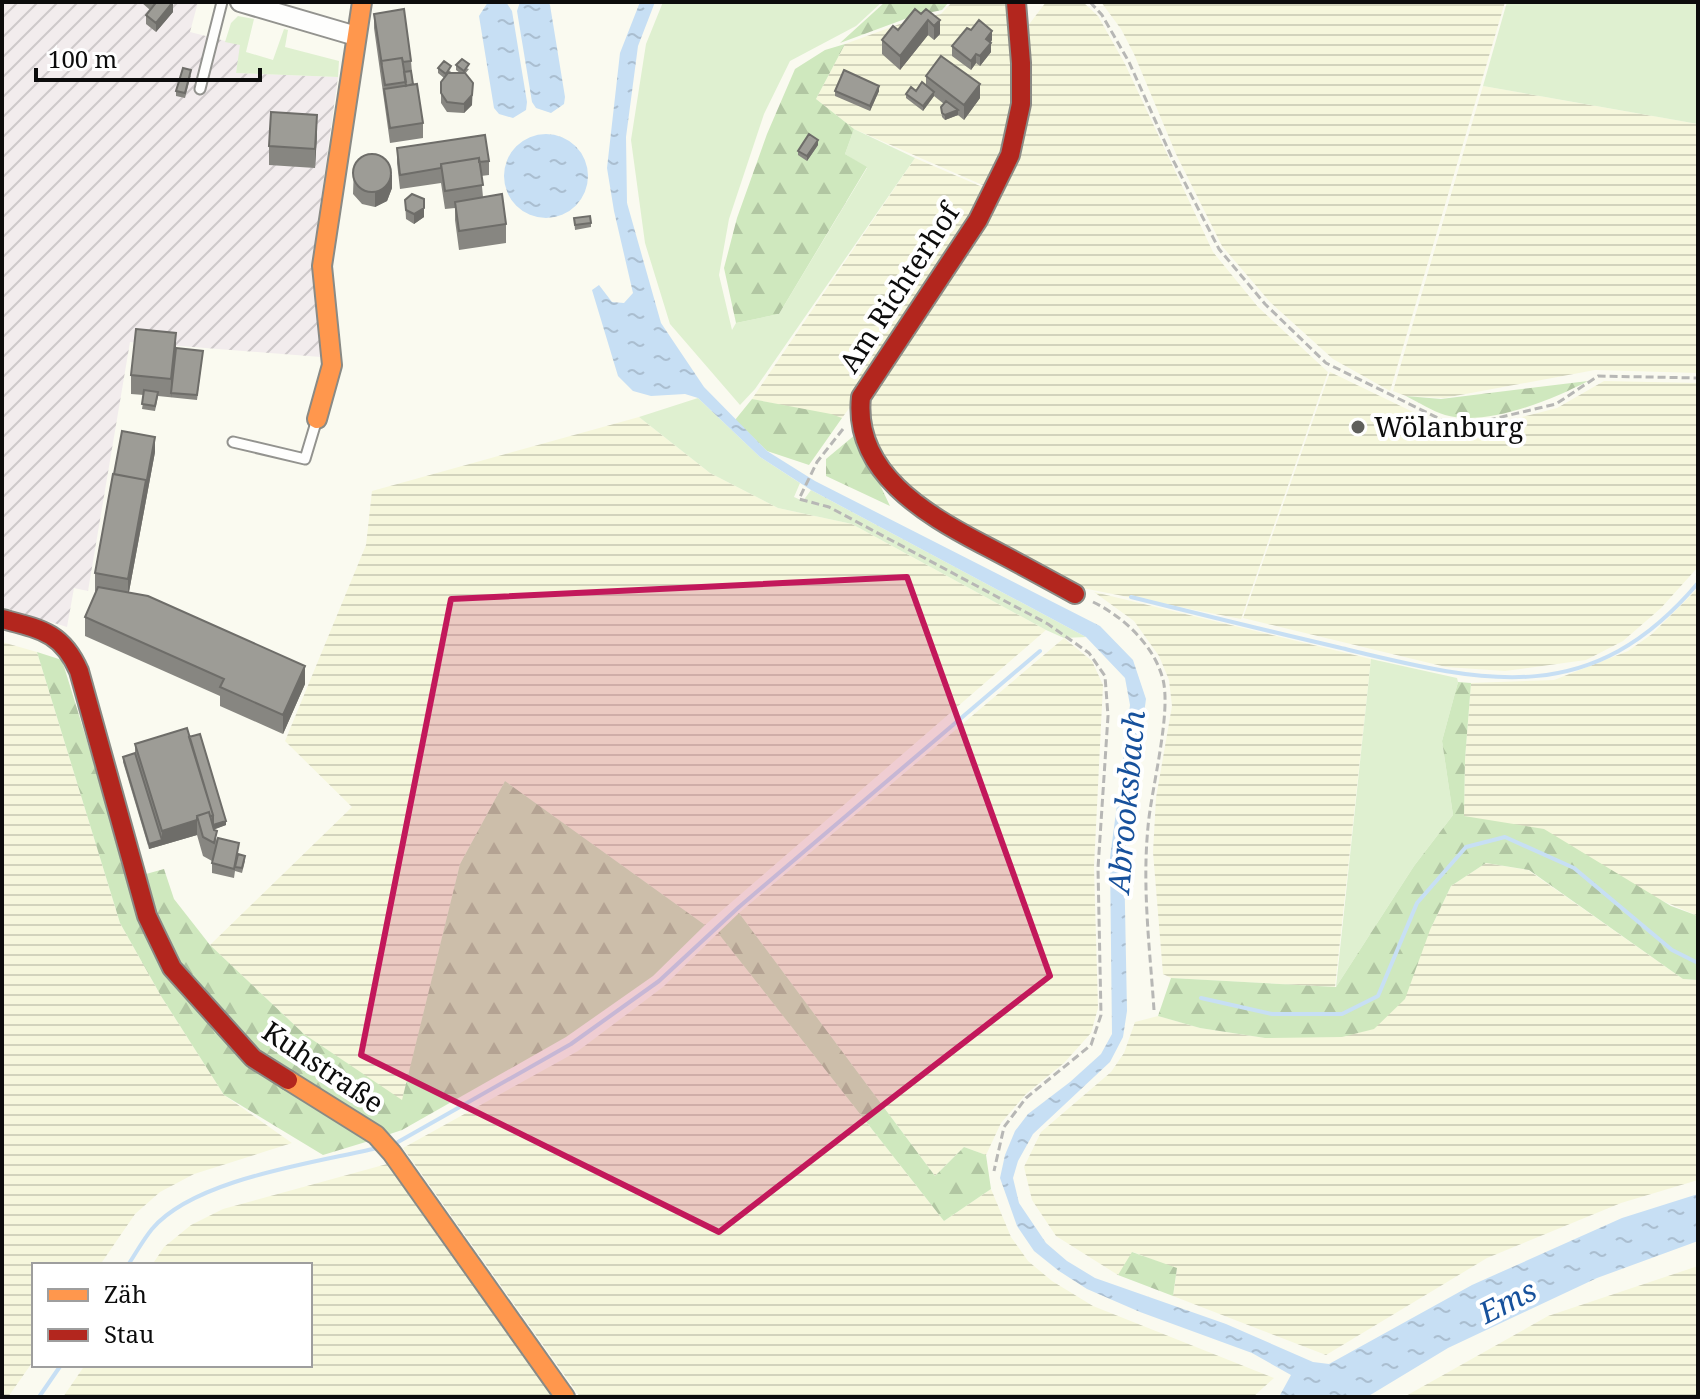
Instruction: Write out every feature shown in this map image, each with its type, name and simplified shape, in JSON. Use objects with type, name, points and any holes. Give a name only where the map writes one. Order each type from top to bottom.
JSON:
[{"type":"street","points":[[240,2],[356,36]]},
{"type":"street","points":[[317,419],[332,365],[322,266],[362,2]]},
{"type":"street","name":"Am Richterhof","points":[[1016,2],[1021,104],[1010,155],[978,220],[861,397],[858,411],[863,434],[878,463],[918,507],[1075,594]]},
{"type":"street","name":"Kuhstraße","points":[[2,619],[53,633],[69,647],[79,671],[147,916],[172,968],[253,1058],[376,1135],[392,1153],[565,1397]]},
{"type":"lane","points":[[200,89],[222,2]]},
{"type":"lane","points":[[233,442],[305,459],[317,419]]},
{"type":"path","points":[[1090,2],[1102,15],[1129,62],[1172,158],[1219,249],[1265,304],[1326,363],[1442,420],[1472,424],[1556,404],[1598,376],[1698,378]]},
{"type":"path","points":[[858,411],[817,462],[799,499],[829,507],[1048,624],[1089,653],[1105,676],[1108,716],[1098,868],[1101,1015],[1091,1045],[1026,1098],[1004,1127],[994,1171]]},
{"type":"path","points":[[1075,594],[1111,611],[1128,624],[1152,654],[1163,677],[1165,709],[1147,828],[1147,896],[1154,1010]]},
{"type":"highlighted area","points":[[907,577],[1050,976],[719,1232],[361,1055],[451,599]]},
{"type":"shaded area","points":[[2,2],[198,2],[190,32],[241,45],[236,73],[338,77],[313,257],[321,357],[130,342],[88,591],[74,588],[67,627],[2,607]]},
{"type":"green space","points":[[663,2],[882,2],[856,26],[790,61],[764,114],[729,219],[719,275],[732,330],[736,323],[779,314],[867,168],[845,154],[854,129],[915,158],[755,389],[740,405],[670,324],[645,243],[631,140],[646,44]]},
{"type":"green space","points":[[885,2],[949,2],[942,10],[913,16],[840,43]]},
{"type":"green space","points":[[952,2],[1012,2],[1015,93],[1005,150],[987,187],[854,129],[816,99],[845,44],[916,18],[941,14]]},
{"type":"green space","points":[[1046,2],[1083,2],[1098,16],[1125,64],[1213,252],[1258,307],[1328,372],[1241,619],[1072,586],[931,508],[877,451],[868,398],[1000,188],[1024,31]]},
{"type":"green space","points":[[1101,2],[1505,2],[1390,391],[1333,359],[1270,302],[1222,246],[1176,154],[1134,54],[1121,29]]},
{"type":"green space","points":[[1507,2],[1698,2],[1698,124],[1483,86]]},
{"type":"green space","points":[[238,16],[254,19],[246,52],[273,60],[284,29],[288,30],[285,47],[339,61],[338,77],[236,73],[240,45],[225,42],[231,23]]},
{"type":"green space","points":[[845,44],[816,99],[854,129],[845,154],[867,167],[779,314],[736,323],[724,268],[737,218],[767,134],[795,69],[825,50]]},
{"type":"green space","points":[[1483,86],[1698,124],[1698,373],[1595,370],[1444,398],[1406,396],[1393,391]]},
{"type":"green space","points":[[915,158],[987,189],[858,396],[842,418],[752,399]]},
{"type":"green space","points":[[1330,372],[1438,424],[1471,430],[1557,408],[1604,381],[1698,383],[1698,567],[1661,608],[1623,641],[1586,660],[1505,671],[1446,667],[1243,618]]},
{"type":"green space","points":[[1588,381],[1518,410],[1480,417],[1445,415],[1406,396],[1441,399]]},
{"type":"green space","points":[[698,398],[760,457],[800,483],[794,497],[803,501],[811,490],[1086,637],[1064,638],[1046,630],[852,524],[778,508],[710,473],[639,417]]},
{"type":"green space","points":[[752,399],[842,418],[809,465],[767,451],[735,420]]},
{"type":"green space","points":[[639,417],[710,473],[778,508],[852,524],[1046,630],[705,925],[505,781],[460,864],[402,1101],[304,1034],[210,945],[352,807],[285,741],[366,545],[372,491]]},
{"type":"green space","points":[[856,434],[890,506],[826,476],[826,459]]},
{"type":"green space","points":[[1698,588],[1698,916],[1464,816],[1471,683],[1554,680],[1628,651],[1652,634]]},
{"type":"green space","points":[[1094,592],[1371,659],[1335,987],[1171,978],[1163,974],[1153,852],[1156,798],[1172,706],[1169,680],[1159,656],[1134,621]]},
{"type":"green space","points":[[1064,638],[1092,661],[1103,685],[1094,867],[1098,1008],[1091,1033],[1064,1063],[1026,1094],[1001,1123],[986,1155],[964,1147],[935,1176],[739,913]]},
{"type":"green space","points":[[2,642],[37,652],[120,923],[161,996],[224,1095],[292,1143],[194,1174],[160,1192],[135,1214],[101,1263],[32,1263],[32,1363],[8,1397],[2,1397]]},
{"type":"green space","points":[[37,652],[62,660],[132,887],[165,972],[369,1141],[323,1155],[224,1095],[161,996],[120,923]]},
{"type":"green space","points":[[1371,659],[1457,678],[1442,741],[1453,815],[1414,866],[1336,987]]},
{"type":"green space","points":[[1458,682],[1471,683],[1464,816],[1544,829],[1671,906],[1698,916],[1698,980],[1683,979],[1529,870],[1486,863],[1451,886],[1430,930],[1405,999],[1374,1029],[1342,1037],[1265,1038],[1200,1028],[1158,1016],[1171,978],[1336,987],[1414,866],[1453,815],[1442,741]]},
{"type":"green space","points":[[505,781],[705,925],[653,976],[566,1037],[402,1130],[387,1135],[258,1052],[178,962],[154,914],[146,874],[164,869],[174,899],[210,945],[304,1034],[402,1100],[460,864]]},
{"type":"green space","points":[[1486,863],[1528,870],[1683,979],[1698,980],[1698,1180],[1621,1203],[1487,1258],[1326,1355],[1173,1296],[1177,1269],[1133,1252],[1118,1275],[1056,1236],[1032,1200],[1024,1167],[1041,1132],[1111,1072],[1124,1053],[1135,1022],[1158,1016],[1200,1028],[1265,1038],[1430,930],[1451,886]]},
{"type":"green space","points":[[739,913],[935,1176],[964,1147],[986,1155],[991,1189],[944,1221],[718,933]]},
{"type":"green space","points":[[718,933],[944,1221],[991,1189],[1011,1237],[1028,1261],[1052,1281],[1093,1306],[1274,1378],[1253,1397],[580,1397],[403,1148],[578,1051],[663,987]]},
{"type":"green space","points":[[387,1164],[553,1397],[63,1397],[84,1367],[312,1367],[312,1263],[153,1263],[164,1247],[191,1225],[223,1209]]},
{"type":"green space","points":[[1132,1252],[1177,1268],[1173,1296],[1118,1275]]},
{"type":"green space","points":[[1698,1266],[1698,1397],[1404,1397],[1548,1316]]},
{"type":"water","points":[[488,2],[506,2],[512,11],[527,102],[526,110],[513,118],[499,114],[494,108],[479,16]]},
{"type":"water","points":[[520,2],[548,2],[550,5],[565,97],[564,104],[551,113],[536,108],[532,102],[517,11]]},
{"type":"water","points":[[640,2],[655,2],[638,46],[626,137],[627,203],[661,323],[704,387],[767,451],[815,481],[1100,626],[1133,660],[1146,699],[1124,856],[1127,1011],[1123,1037],[1110,1062],[1033,1134],[1018,1161],[1013,1178],[1019,1203],[1046,1243],[1067,1261],[1095,1278],[1226,1324],[1313,1362],[1329,1364],[1472,1285],[1622,1218],[1698,1194],[1698,1241],[1597,1278],[1448,1348],[1367,1397],[1279,1397],[1291,1375],[1252,1353],[1087,1289],[1034,1251],[1017,1226],[1000,1178],[1015,1131],[1028,1114],[1101,1054],[1112,1034],[1110,858],[1130,705],[1125,678],[1086,637],[811,490],[760,457],[698,398],[685,394],[651,396],[633,391],[618,376],[592,290],[599,285],[612,302],[624,303],[633,293],[607,168],[620,53]]},
{"type":"water","points":[[546,134],[562,137],[576,146],[585,160],[588,176],[585,192],[576,206],[562,215],[546,218],[530,215],[516,206],[507,192],[504,176],[507,160],[516,146],[530,137]]},
{"type":"building","points":[[152,2],[173,2],[156,23],[146,15],[155,4]]},
{"type":"building","points":[[404,9],[411,61],[403,62],[402,58],[381,61],[374,14]]},
{"type":"building","points":[[915,9],[921,14],[926,9],[940,20],[934,26],[928,20],[900,56],[882,40],[893,26],[898,30]]},
{"type":"building","points":[[979,20],[992,31],[986,39],[991,43],[971,61],[952,46],[967,28],[971,30]]},
{"type":"building","points":[[941,56],[980,84],[964,105],[926,76]]},
{"type":"building","points":[[402,58],[406,82],[385,85],[381,61]]},
{"type":"building","points":[[462,59],[469,64],[464,71],[456,65]]},
{"type":"building","points":[[444,61],[451,66],[446,74],[438,68]]},
{"type":"building","points":[[183,68],[191,70],[185,93],[176,91]]},
{"type":"building","points":[[844,70],[879,86],[870,106],[835,91]]},
{"type":"building","points":[[411,71],[413,84],[406,86],[404,72]]},
{"type":"building","points":[[448,73],[465,73],[473,83],[472,95],[464,104],[447,102],[441,93],[441,82]]},
{"type":"building","points":[[922,82],[934,92],[923,106],[906,94],[911,87],[916,91]]},
{"type":"building","points":[[417,84],[423,123],[390,128],[384,89]]},
{"type":"building","points":[[946,101],[958,110],[945,115],[942,113],[941,107]]},
{"type":"building","points":[[271,112],[317,115],[315,149],[269,146]]},
{"type":"building","points":[[809,134],[818,140],[807,156],[798,151]]},
{"type":"building","points":[[485,135],[489,161],[479,162],[479,158],[400,175],[397,148]]},
{"type":"building","points":[[372,154],[386,159],[391,173],[386,187],[372,192],[358,187],[353,173],[358,159]]},
{"type":"building","points":[[479,158],[483,185],[445,191],[441,164]]},
{"type":"building","points":[[412,194],[424,199],[424,208],[414,214],[406,210],[405,200]]},
{"type":"building","points":[[502,194],[506,224],[459,231],[455,202]]},
{"type":"building","points":[[590,216],[591,223],[575,225],[574,218]]},
{"type":"building","points":[[136,329],[176,333],[171,379],[131,375]]},
{"type":"building","points":[[176,348],[203,351],[197,395],[171,393]]},
{"type":"building","points":[[144,390],[158,392],[155,406],[142,404]]},
{"type":"building","points":[[122,431],[155,437],[146,485],[146,480],[114,474]]},
{"type":"building","points":[[113,474],[146,480],[128,579],[95,573]]},
{"type":"building","points":[[98,587],[148,596],[305,666],[283,715],[220,687],[224,679],[85,617]]},
{"type":"building","points":[[187,728],[213,815],[210,816],[209,812],[197,816],[197,820],[162,831],[135,744]]},
{"type":"building","points":[[200,734],[226,821],[213,825],[213,815],[189,737]]},
{"type":"building","points":[[135,753],[162,840],[149,844],[123,757]]},
{"type":"building","points":[[209,812],[217,831],[214,843],[203,837],[197,816]]},
{"type":"building","points":[[218,838],[239,843],[234,869],[212,863]]},
{"type":"building","points":[[238,854],[245,856],[242,868],[235,867]]},
{"type":"waterway","points":[[1131,597],[1439,670],[1486,676],[1531,676],[1574,669],[1616,652],[1657,624],[1698,583]]},
{"type":"waterway","points":[[398,1142],[571,1044],[659,981],[739,907],[1040,651]]},
{"type":"waterway","points":[[1201,998],[1272,1014],[1342,1014],[1378,996],[1417,903],[1466,847],[1505,837],[1574,868],[1672,950],[1698,963]]},
{"type":"waterway","points":[[129,1263],[152,1229],[171,1212],[196,1197],[257,1175],[377,1148]]},
{"type":"waterway","points":[[39,1397],[60,1367]]},
{"type":"traffic: slow","points":[[317,419],[332,365],[322,266],[362,2]]},
{"type":"traffic: slow","points":[[288,1080],[376,1135],[392,1153],[565,1397]]},
{"type":"traffic: jam","points":[[1016,2],[1021,104],[1010,155],[978,220],[861,397],[862,424],[869,447],[881,469],[917,504],[960,532],[1075,594]]},
{"type":"traffic: jam","points":[[2,619],[39,630],[57,640],[79,671],[147,916],[172,968],[253,1058],[288,1080]]},
{"type":"place","name":"Wölanburg","points":[[1358,427]]},
{"type":"water label","name":"Abrooksbach","points":[[1127,802]]},
{"type":"water label","name":"Ems","points":[[1508,1302]]}]
